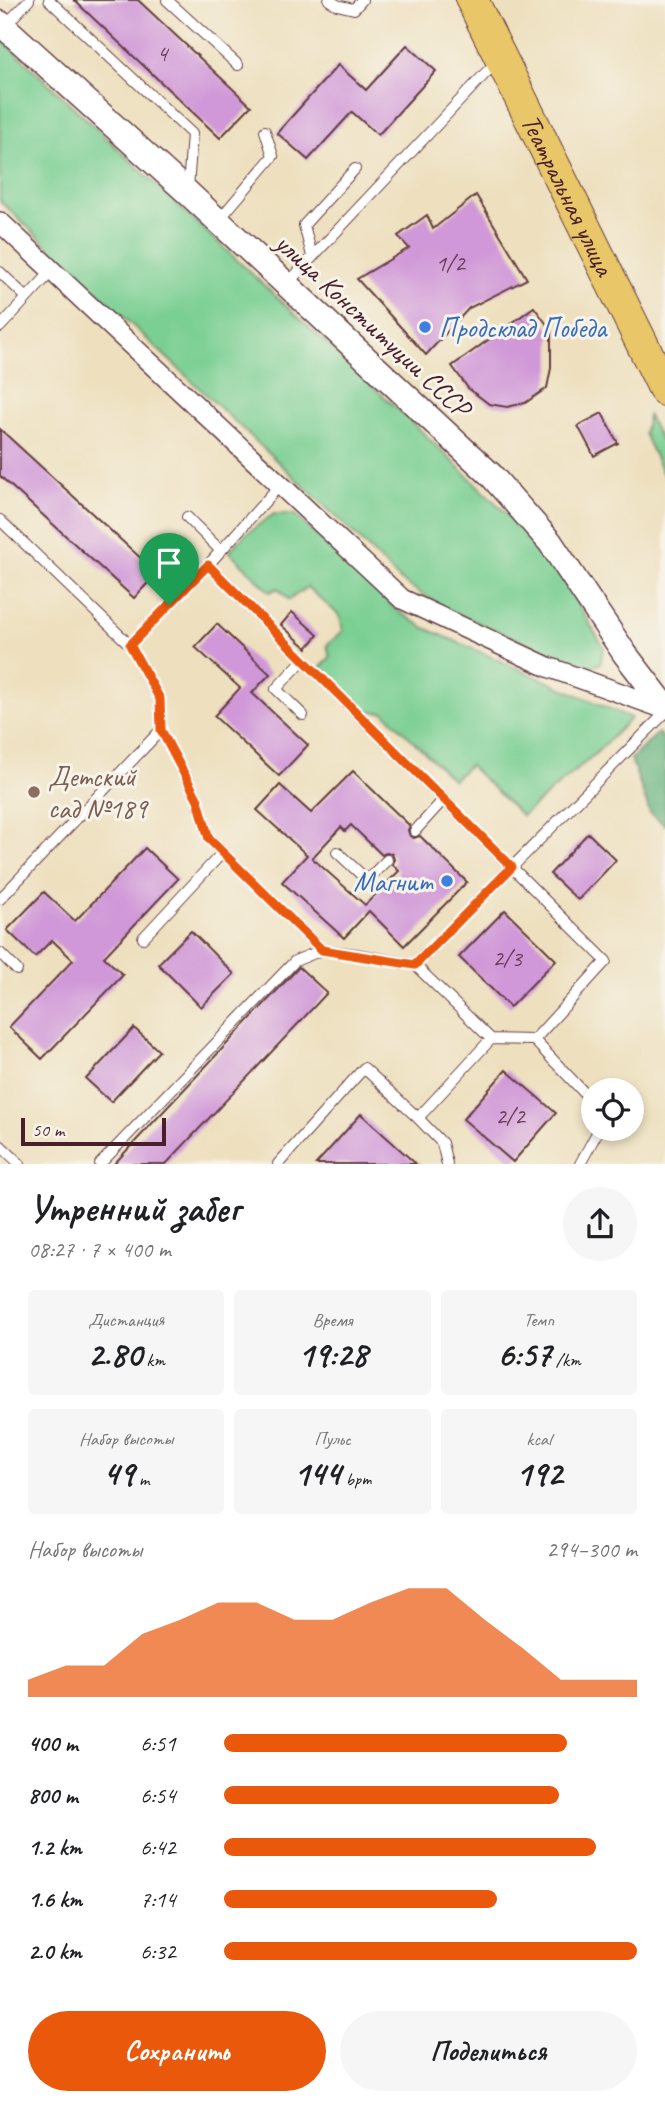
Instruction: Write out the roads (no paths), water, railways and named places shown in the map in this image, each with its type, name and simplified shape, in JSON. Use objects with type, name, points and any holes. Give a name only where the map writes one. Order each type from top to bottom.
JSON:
[{"type":"main road","name":"Театральная улица","points":[[472,0],[665,390]]},
{"type":"street","name":"улица Конституции СССР","points":[[2,25],[187,191],[514,499],[550,542],[665,709]]},
{"type":"street","points":[[0,222],[402,599],[548,667],[665,709]]},
{"type":"lane","points":[[2,25],[29,0]]},
{"type":"lane","points":[[49,0],[192,134],[187,191]]},
{"type":"lane","points":[[167,0],[238,65]]},
{"type":"lane","points":[[329,0],[354,9],[362,0]]},
{"type":"lane","points":[[286,285],[500,58]]},
{"type":"lane","points":[[219,221],[273,156],[265,131]]},
{"type":"lane","points":[[313,256],[304,225],[355,169]]},
{"type":"lane","points":[[0,327],[52,271]]},
{"type":"lane","points":[[0,272],[27,298]]},
{"type":"lane","points":[[130,645],[208,565],[280,485]]},
{"type":"lane","points":[[187,517],[221,551]]},
{"type":"lane","points":[[0,520],[130,645],[160,699],[161,730],[198,800],[209,839],[322,950]]},
{"type":"lane","points":[[208,565],[606,961],[534,1040]]},
{"type":"lane","points":[[303,660],[276,688],[303,715]]},
{"type":"lane","points":[[415,965],[665,709]]},
{"type":"lane","points":[[0,899],[161,730]]},
{"type":"lane","points":[[415,831],[444,799]]},
{"type":"lane","points":[[143,938],[223,852]]},
{"type":"lane","points":[[337,852],[367,880],[387,860]]},
{"type":"lane","points":[[100,1164],[295,961],[322,950],[415,965],[491,1039],[534,1040],[581,1089]]},
{"type":"lane","points":[[0,953],[17,970]]},
{"type":"lane","points":[[418,1118],[491,1039]]},
{"type":"lane","points":[[278,1164],[364,1068],[442,1143],[447,1164]]},
{"type":"lane","points":[[580,1164],[592,1141]]},
{"type":"lane","points":[[0,1145],[20,1164]]},
{"type":"place","name":"Продсклад Победа","points":[[425,327]]},
{"type":"place","name":"Детский сад №189","points":[[34,792]]},
{"type":"place","name":"Магнит","points":[[447,881]]}]
